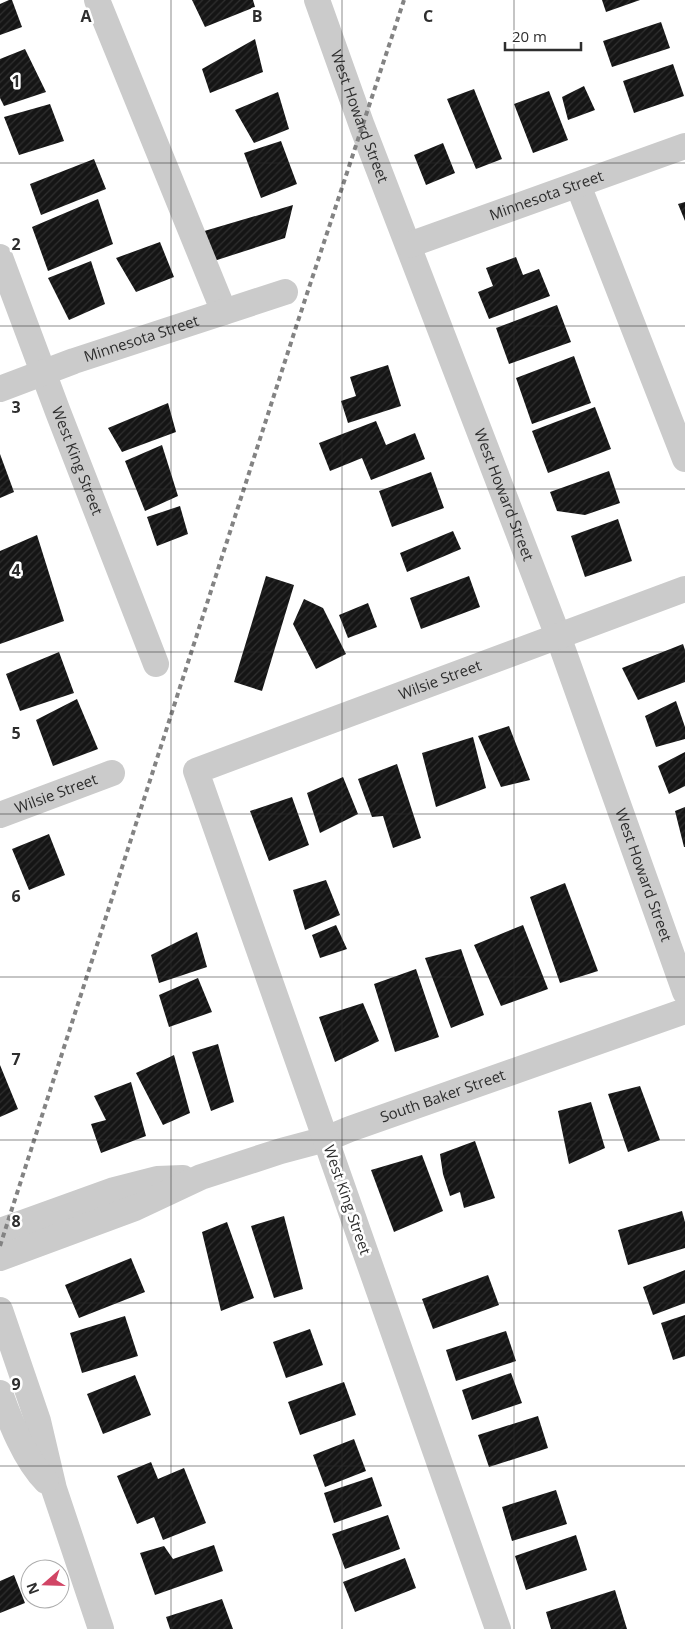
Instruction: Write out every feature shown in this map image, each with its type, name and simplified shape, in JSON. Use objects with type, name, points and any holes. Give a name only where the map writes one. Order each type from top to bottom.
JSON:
[{"type":"street","points":[[97,0],[224,312]]},
{"type":"street","name":"West Howard Street","points":[[317,0],[362,126],[558,636],[685,992]]},
{"type":"street","name":"Minnesota Street","points":[[409,245],[685,146]]},
{"type":"street","points":[[578,185],[685,459]]},
{"type":"street","name":"West King Street","points":[[0,257],[156,664]]},
{"type":"street","name":"Minnesota Street","points":[[0,389],[44,372],[285,292]]},
{"type":"street","name":"Wilsie Street","points":[[196,771],[685,589]]},
{"type":"street","name":"West King Street","points":[[196,771],[498,1629]]},
{"type":"street","name":"Wilsie Street","points":[[0,813],[112,773]]},
{"type":"street","name":"South Baker Street","points":[[0,1258],[135,1208],[201,1178],[281,1151],[326,1139],[685,1011]]},
{"type":"street","name":"South Baker Street","points":[[0,1231],[123,1188],[157,1180],[201,1178]]},
{"type":"street","points":[[0,1310],[38,1420],[54,1489],[101,1629]]},
{"type":"street","points":[[0,1393],[12,1424],[26,1450],[42,1477],[54,1489]]},
{"type":"building","points":[[12,0],[22,27],[0,35],[0,4]]},
{"type":"building","points":[[192,0],[253,0],[255,7],[205,27]]},
{"type":"building","points":[[602,0],[640,0],[606,12]]},
{"type":"building","points":[[661,22],[670,48],[612,67],[603,41]]},
{"type":"building","points":[[255,39],[263,72],[210,93],[202,69]]},
{"type":"building","points":[[25,49],[46,92],[4,106],[0,98],[0,59]]},
{"type":"building","points":[[673,64],[684,96],[634,113],[623,81]]},
{"type":"building","points":[[584,86],[595,110],[568,120],[562,97]]},
{"type":"building","points":[[474,89],[502,159],[476,169],[447,99]]},
{"type":"building","points":[[549,91],[568,140],[533,153],[514,104]]},
{"type":"building","points":[[278,92],[289,129],[254,143],[235,110]]},
{"type":"building","points":[[50,104],[64,141],[19,155],[4,117]]},
{"type":"building","points":[[281,141],[297,184],[261,198],[244,153]]},
{"type":"building","points":[[443,143],[455,173],[426,185],[414,155]]},
{"type":"building","points":[[94,159],[106,189],[41,215],[30,184]]},
{"type":"building","points":[[98,199],[113,244],[48,271],[32,227]]},
{"type":"building","points":[[685,202],[685,221],[678,204]]},
{"type":"building","points":[[293,205],[285,238],[214,261],[201,232]]},
{"type":"building","points":[[160,242],[174,277],[136,292],[116,258]]},
{"type":"building","points":[[516,257],[523,275],[539,269],[550,296],[489,319],[478,292],[493,286],[486,268]]},
{"type":"building","points":[[91,261],[105,304],[69,320],[48,278]]},
{"type":"building","points":[[557,305],[571,342],[509,364],[496,328]]},
{"type":"building","points":[[574,356],[591,403],[532,424],[516,378]]},
{"type":"building","points":[[388,365],[401,406],[348,423],[341,401],[356,396],[350,377]]},
{"type":"building","points":[[168,403],[176,432],[122,452],[108,428]]},
{"type":"building","points":[[595,407],[611,449],[548,473],[532,431]]},
{"type":"building","points":[[376,421],[386,445],[415,433],[425,459],[371,480],[362,458],[330,471],[319,443]]},
{"type":"building","points":[[162,445],[178,496],[145,511],[125,461]]},
{"type":"building","points":[[0,454],[14,492],[0,498]]},
{"type":"building","points":[[609,471],[620,503],[585,515],[557,511],[550,492]]},
{"type":"building","points":[[431,472],[444,508],[392,527],[379,491]]},
{"type":"building","points":[[180,506],[188,534],[157,546],[147,517]]},
{"type":"building","points":[[618,519],[632,561],[585,577],[571,536]]},
{"type":"building","points":[[453,531],[461,549],[407,572],[400,553]]},
{"type":"building","points":[[37,535],[64,621],[0,644],[0,551]]},
{"type":"building","points":[[266,576],[294,585],[262,691],[234,682]]},
{"type":"building","points":[[469,576],[480,607],[421,629],[410,598]]},
{"type":"building","points":[[304,599],[323,608],[346,654],[316,669],[293,624]]},
{"type":"building","points":[[368,603],[377,627],[348,638],[339,615]]},
{"type":"building","points":[[683,644],[685,650],[685,682],[638,700],[622,668]]},
{"type":"building","points":[[59,652],[74,693],[20,711],[6,674]]},
{"type":"building","points":[[77,699],[98,749],[53,766],[36,720]]},
{"type":"building","points":[[676,701],[685,727],[685,739],[656,747],[645,716]]},
{"type":"building","points":[[509,726],[530,780],[501,787],[478,736]]},
{"type":"building","points":[[473,737],[486,788],[436,807],[422,753]]},
{"type":"building","points":[[685,752],[685,786],[669,794],[658,766]]},
{"type":"building","points":[[397,764],[421,838],[393,848],[383,816],[372,817],[358,779]]},
{"type":"building","points":[[343,777],[358,814],[320,833],[307,793]]},
{"type":"building","points":[[292,797],[309,845],[269,861],[250,811]]},
{"type":"building","points":[[685,807],[685,847],[684,847],[675,811]]},
{"type":"building","points":[[49,834],[65,875],[29,890],[12,849]]},
{"type":"building","points":[[326,880],[340,915],[305,930],[293,890]]},
{"type":"building","points":[[565,883],[598,971],[560,983],[530,897]]},
{"type":"building","points":[[336,925],[347,949],[320,958],[312,935]]},
{"type":"building","points":[[523,925],[548,989],[501,1006],[474,945]]},
{"type":"building","points":[[197,932],[207,967],[159,983],[151,955]]},
{"type":"building","points":[[461,949],[484,1015],[451,1028],[425,958]]},
{"type":"building","points":[[416,969],[439,1037],[395,1052],[374,984]]},
{"type":"building","points":[[198,978],[212,1012],[169,1027],[159,995]]},
{"type":"building","points":[[363,1003],[379,1041],[335,1062],[319,1017]]},
{"type":"building","points":[[218,1044],[234,1102],[211,1111],[192,1052]]},
{"type":"building","points":[[174,1055],[190,1113],[163,1125],[136,1073]]},
{"type":"building","points":[[0,1065],[18,1109],[0,1117]]},
{"type":"building","points":[[131,1082],[146,1136],[101,1153],[91,1124],[106,1120],[94,1096]]},
{"type":"building","points":[[640,1086],[660,1140],[628,1152],[608,1094]]},
{"type":"building","points":[[591,1102],[605,1148],[569,1164],[558,1111]]},
{"type":"building","points":[[475,1141],[495,1198],[464,1208],[460,1192],[450,1196],[443,1174],[440,1154]]},
{"type":"building","points":[[422,1155],[443,1211],[394,1232],[371,1170]]},
{"type":"building","points":[[682,1211],[685,1222],[685,1248],[628,1265],[618,1230]]},
{"type":"building","points":[[284,1216],[303,1289],[274,1298],[251,1226]]},
{"type":"building","points":[[227,1222],[254,1298],[221,1311],[202,1232]]},
{"type":"building","points":[[131,1258],[145,1292],[79,1318],[65,1285]]},
{"type":"building","points":[[685,1270],[685,1303],[653,1315],[643,1287]]},
{"type":"building","points":[[488,1275],[499,1305],[433,1329],[422,1299]]},
{"type":"building","points":[[685,1315],[685,1356],[673,1360],[661,1323]]},
{"type":"building","points":[[125,1316],[138,1356],[82,1373],[70,1333]]},
{"type":"building","points":[[310,1329],[323,1365],[286,1378],[273,1342]]},
{"type":"building","points":[[506,1331],[516,1361],[456,1381],[446,1350]]},
{"type":"building","points":[[511,1373],[522,1403],[472,1420],[462,1390]]},
{"type":"building","points":[[135,1375],[151,1415],[103,1434],[87,1394]]},
{"type":"building","points":[[344,1382],[356,1415],[300,1435],[288,1402]]},
{"type":"building","points":[[538,1416],[548,1448],[489,1467],[478,1435]]},
{"type":"building","points":[[354,1439],[366,1471],[325,1487],[313,1455]]},
{"type":"building","points":[[151,1462],[158,1479],[184,1468],[206,1523],[163,1540],[154,1517],[137,1524],[117,1476]]},
{"type":"building","points":[[372,1477],[382,1506],[334,1523],[324,1493]]},
{"type":"building","points":[[556,1490],[567,1524],[512,1541],[502,1507]]},
{"type":"building","points":[[388,1515],[400,1549],[345,1569],[332,1534]]},
{"type":"building","points":[[576,1535],[587,1570],[526,1590],[515,1556]]},
{"type":"building","points":[[214,1545],[223,1571],[155,1595],[140,1553],[164,1546],[173,1559]]},
{"type":"building","points":[[405,1558],[416,1588],[355,1612],[343,1582]]},
{"type":"building","points":[[14,1575],[20,1590],[20,1605],[0,1613],[0,1581]]},
{"type":"building","points":[[615,1590],[627,1629],[551,1629],[546,1612]]},
{"type":"building","points":[[222,1599],[233,1629],[170,1629],[166,1617]]},
{"type":"railway","points":[[0,1246],[297,324],[404,0]]}]
